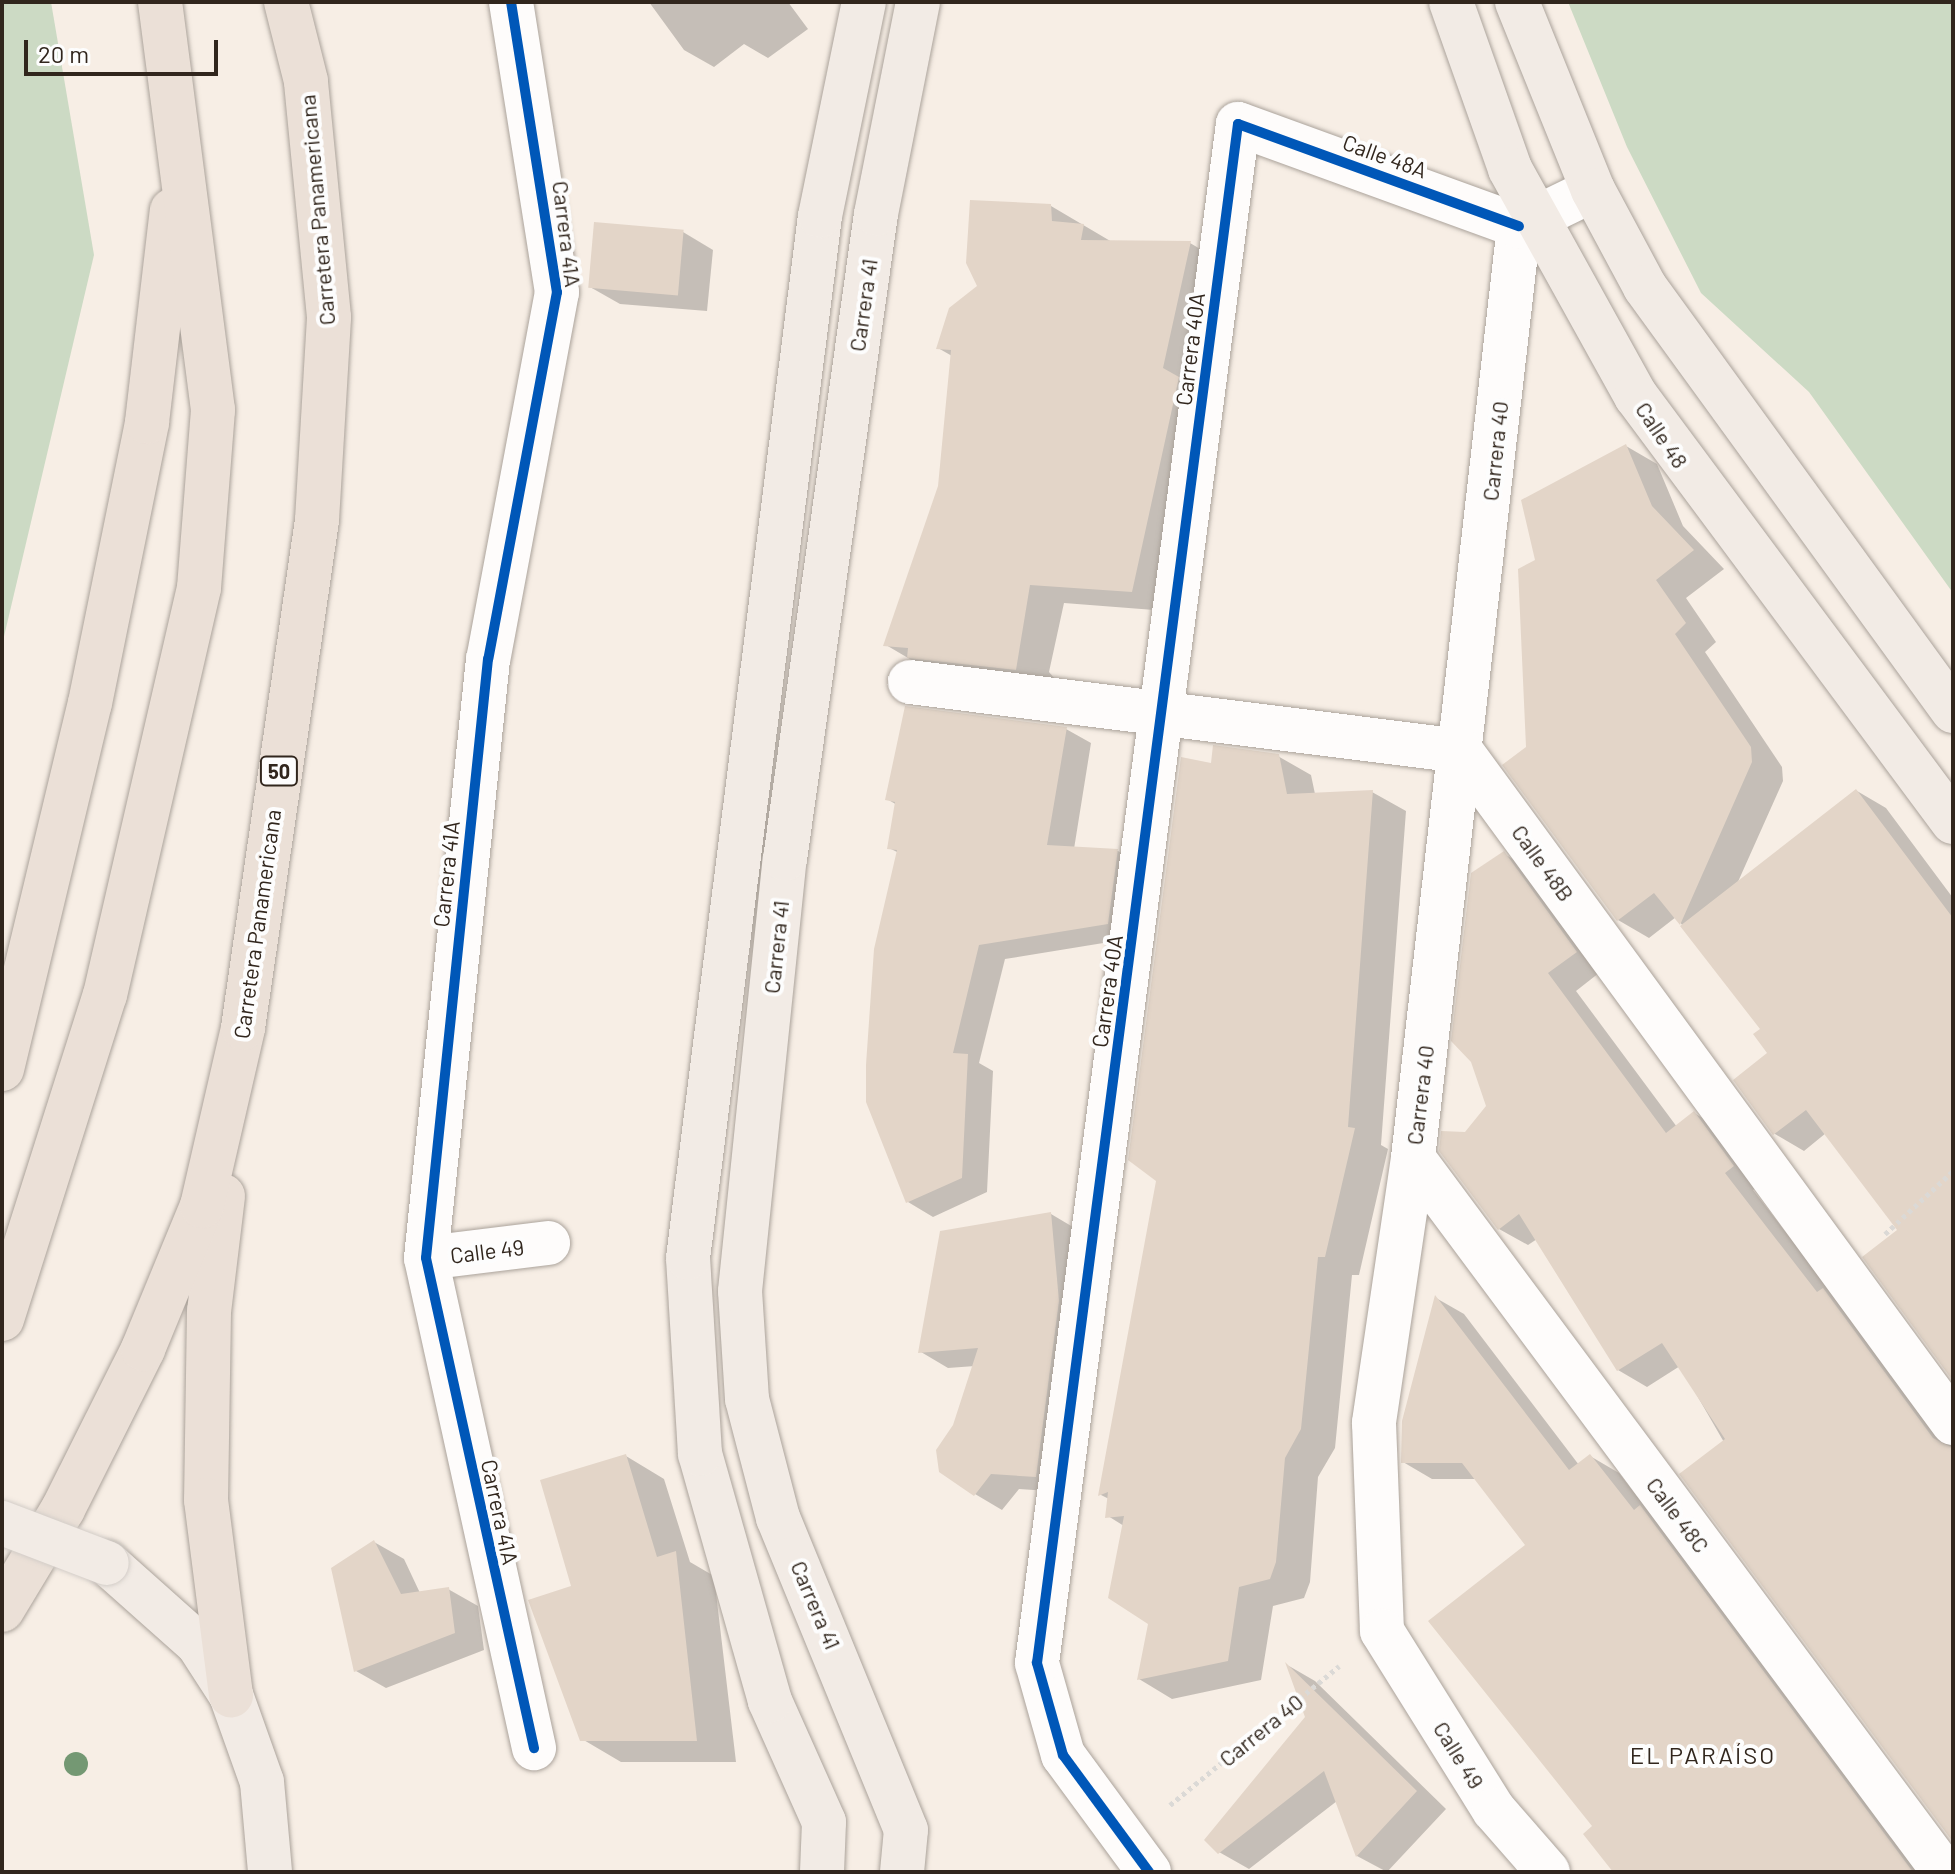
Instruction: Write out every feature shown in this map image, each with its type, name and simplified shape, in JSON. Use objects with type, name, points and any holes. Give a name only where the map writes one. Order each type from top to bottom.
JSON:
[{"type":"highway","points":[[2,1319],[105,995],[199,588],[213,410],[160,2]]},
{"type":"highway","name":"Carretera Panamericana","points":[[2,1610],[70,1496],[196,1220],[243,1028],[317,520],[329,317],[306,81],[286,2]]},
{"type":"highway","points":[[2,1069],[90,703],[147,422],[180,140]]},
{"type":"highway","points":[[231,1695],[206,1500],[209,1311],[243,1028]]},
{"type":"main road","points":[[822,1872],[824,1822],[770,1701],[700,1454],[688,1258],[820,216],[864,2]]},
{"type":"main road","name":"Carrera 41","points":[[902,1872],[906,1830],[778,1518],[747,1399],[740,1291],[785,859],[876,214],[918,2]]},
{"type":"main road","name":"Calle 48","points":[[1451,2],[1528,223],[1684,470],[1953,822]]},
{"type":"main road","points":[[1517,2],[1593,190],[1638,275],[1739,426],[1953,711]]},
{"type":"main road","points":[[2,1523],[107,1563],[198,1644],[231,1695],[262,1782],[270,1872]]},
{"type":"street","name":"Carrera 41A","points":[[511,2],[557,292],[488,659],[426,1258],[534,1748]]},
{"type":"street","name":"Calle 48A","points":[[1238,124],[1528,223]]},
{"type":"street","name":"Carrera 40A","points":[[1136,1858],[1063,1755],[1037,1663],[1165,714],[1238,124]]},
{"type":"street","points":[[1528,223],[1593,190]]},
{"type":"street","name":"Carrera 40","points":[[1382,1631],[1374,1423],[1413,1158],[1528,223]]},
{"type":"street","points":[[910,682],[1461,751]]},
{"type":"street","name":"Calle 48B","points":[[1461,751],[1953,1423]]},
{"type":"street","name":"Calle 48C","points":[[1413,1158],[1944,1872]]},
{"type":"street","name":"Calle 49","points":[[426,1258],[548,1243]]},
{"type":"street","name":"Calle 49","points":[[1382,1631],[1494,1810],[1548,1872]]},
{"type":"path","points":[[1843,1273],[1953,1171]]},
{"type":"green space","points":[[2,2],[51,2],[94,255],[2,645]]},
{"type":"green space","points":[[1568,2],[1953,2],[1953,593],[1809,392],[1701,293],[1627,147]]},
{"type":"building","points":[[970,200],[1051,204],[1052,221],[1084,224],[1081,240],[1191,241],[1163,368],[1179,377],[1132,592],[1030,585],[1016,670],[907,658],[908,648],[883,646],[938,486],[951,350],[936,349],[949,308],[977,286],[966,263]]},
{"type":"building","points":[[594,222],[684,230],[678,296],[588,288]]},
{"type":"building","points":[[1626,444],[1652,506],[1694,550],[1656,580],[1686,623],[1675,634],[1751,747],[1752,762],[1680,925],[1654,893],[1617,921],[1502,765],[1526,747],[1518,569],[1535,560],[1521,500]]},
{"type":"building","points":[[905,706],[1067,727],[1047,845],[1118,849],[1108,924],[979,945],[953,1053],[968,1054],[962,1178],[906,1203],[866,1102],[874,949],[897,850],[887,849],[895,802],[885,800]]},
{"type":"building","points":[[1213,745],[1279,754],[1287,794],[1373,790],[1348,1127],[1355,1128],[1325,1257],[1318,1257],[1301,1429],[1285,1458],[1276,1562],[1270,1579],[1239,1587],[1228,1661],[1137,1680],[1148,1624],[1108,1598],[1124,1516],[1105,1518],[1108,1492],[1098,1496],[1156,1181],[1128,1160],[1181,757],[1211,763]]},
{"type":"building","points":[[1856,789],[1953,918],[1953,1381],[1862,1257],[1897,1230],[1806,1110],[1773,1135],[1733,1080],[1767,1053],[1753,1034],[1760,1029],[1680,926]]},
{"type":"building","points":[[1504,851],[1577,952],[1548,973],[1666,1133],[1694,1111],[1734,1166],[1725,1173],[1817,1292],[1823,1288],[1933,1438],[1953,1448],[1953,1842],[1679,1474],[1725,1439],[1662,1343],[1617,1371],[1519,1214],[1498,1230],[1439,1151],[1441,1131],[1465,1132],[1486,1106],[1471,1062],[1451,1041],[1471,873]]},
{"type":"building","points":[[1051,1212],[1059,1301],[1036,1477],[991,1474],[974,1496],[939,1472],[936,1450],[953,1425],[978,1348],[918,1353],[940,1231]]},
{"type":"building","points":[[1435,1295],[1569,1470],[1590,1454],[1634,1510],[1640,1505],[1913,1872],[1613,1872],[1583,1834],[1592,1826],[1428,1621],[1525,1545],[1462,1463],[1401,1463],[1402,1421]]},
{"type":"building","points":[[626,1454],[657,1557],[676,1551],[697,1741],[580,1741],[528,1600],[571,1586],[540,1480]]},
{"type":"building","points":[[374,1540],[401,1594],[449,1587],[455,1633],[354,1672],[331,1568]]},
{"type":"building","points":[[1285,1662],[1417,1791],[1356,1857],[1324,1771],[1218,1854],[1204,1840],[1305,1717]]},
{"type":"cycle path","points":[[511,2],[557,292],[488,659],[426,1258],[534,1748]]},
{"type":"cycle path","points":[[1149,1872],[1063,1755],[1037,1663],[1238,124],[1519,226]]},
{"type":"district","name":"EL PARAÍSO","points":[[1703,1755]]}]
